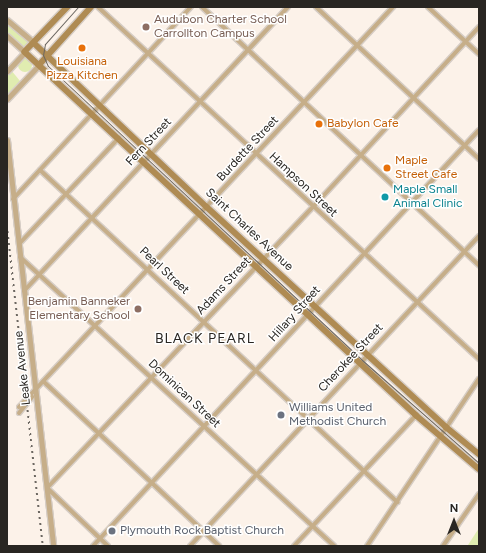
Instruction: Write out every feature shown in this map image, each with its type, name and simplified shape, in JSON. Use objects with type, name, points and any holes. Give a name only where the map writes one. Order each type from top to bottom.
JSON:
[{"type":"main road","points":[[25,52],[68,7]]},
{"type":"main road","points":[[39,65],[91,7]]},
{"type":"main road","name":"Saint Charles Avenue","points":[[34,43],[151,155],[367,355],[446,427],[479,454]]},
{"type":"main road","name":"Saint Charles Avenue","points":[[25,52],[93,113],[416,415],[479,469]]},
{"type":"street","name":"Hampson Street","points":[[98,7],[416,303],[479,359]]},
{"type":"street","points":[[13,199],[191,7]]},
{"type":"street","points":[[202,7],[479,265]]},
{"type":"street","name":"Fern Street","points":[[24,291],[288,7]]},
{"type":"street","points":[[316,7],[479,159]]},
{"type":"street","name":"Burdette Street","points":[[35,392],[393,7]]},
{"type":"street","points":[[428,7],[479,54]]},
{"type":"street","name":"Saint Charles Avenue","points":[[7,20],[34,43]]},
{"type":"street","name":"Adams Street","points":[[47,488],[101,433],[313,207],[479,26]]},
{"type":"street","name":"Saint Charles Avenue","points":[[7,36],[25,52]]},
{"type":"street","points":[[7,71],[25,52]]},
{"type":"street","points":[[7,99],[39,65]]},
{"type":"street","name":"Hillary Street","points":[[93,546],[479,130]]},
{"type":"street","points":[[19,244],[119,138]]},
{"type":"street","name":"Leake Avenue","points":[[7,140],[53,546]]},
{"type":"street","name":"Pearl Street","points":[[40,170],[397,502]]},
{"type":"street","name":"Cherokee Street","points":[[190,546],[479,236]]},
{"type":"street","name":"Dominican Street","points":[[20,257],[41,274],[334,546]]},
{"type":"street","points":[[366,546],[479,379]]},
{"type":"street","points":[[44,382],[101,433],[220,546]]},
{"type":"street","points":[[18,407],[35,392]]},
{"type":"street","points":[[19,413],[35,392]]},
{"type":"street","points":[[294,546],[416,415]]},
{"type":"street","points":[[47,488],[108,546]]},
{"type":"street","points":[[443,546],[479,494]]},
{"type":"green space","points":[[7,22],[31,42],[24,50],[7,35]]},
{"type":"green space","points":[[22,58],[28,58],[32,62],[32,68],[28,72],[22,72],[18,68],[18,62]]},
{"type":"green space","points":[[11,70],[20,81],[7,95],[7,74]]},
{"type":"green space","points":[[479,528],[479,546],[469,546],[468,545]]},
{"type":"tram line","points":[[78,7],[45,44],[43,55],[48,66],[362,360],[479,463]]},
{"type":"railway","points":[[7,225],[43,546]]},
{"type":"place","name":"Audubon Charter School Carrollton Campus","points":[[146,27]]},
{"type":"place","name":"Louisiana Pizza Kitchen","points":[[82,48]]},
{"type":"place","name":"Babylon Cafe","points":[[319,124]]},
{"type":"place","name":"Maple Street Cafe","points":[[387,168]]},
{"type":"place","name":"Maple Small Animal Clinic","points":[[385,197]]},
{"type":"place","name":"Benjamin Banneker Elementary School","points":[[138,309]]},
{"type":"place","name":"Williams United Methodist Church","points":[[281,415]]},
{"type":"place","name":"Plymouth Rock Baptist Church","points":[[112,531]]},
{"type":"district","name":"BLACK PEARL","points":[[205,339]]}]
